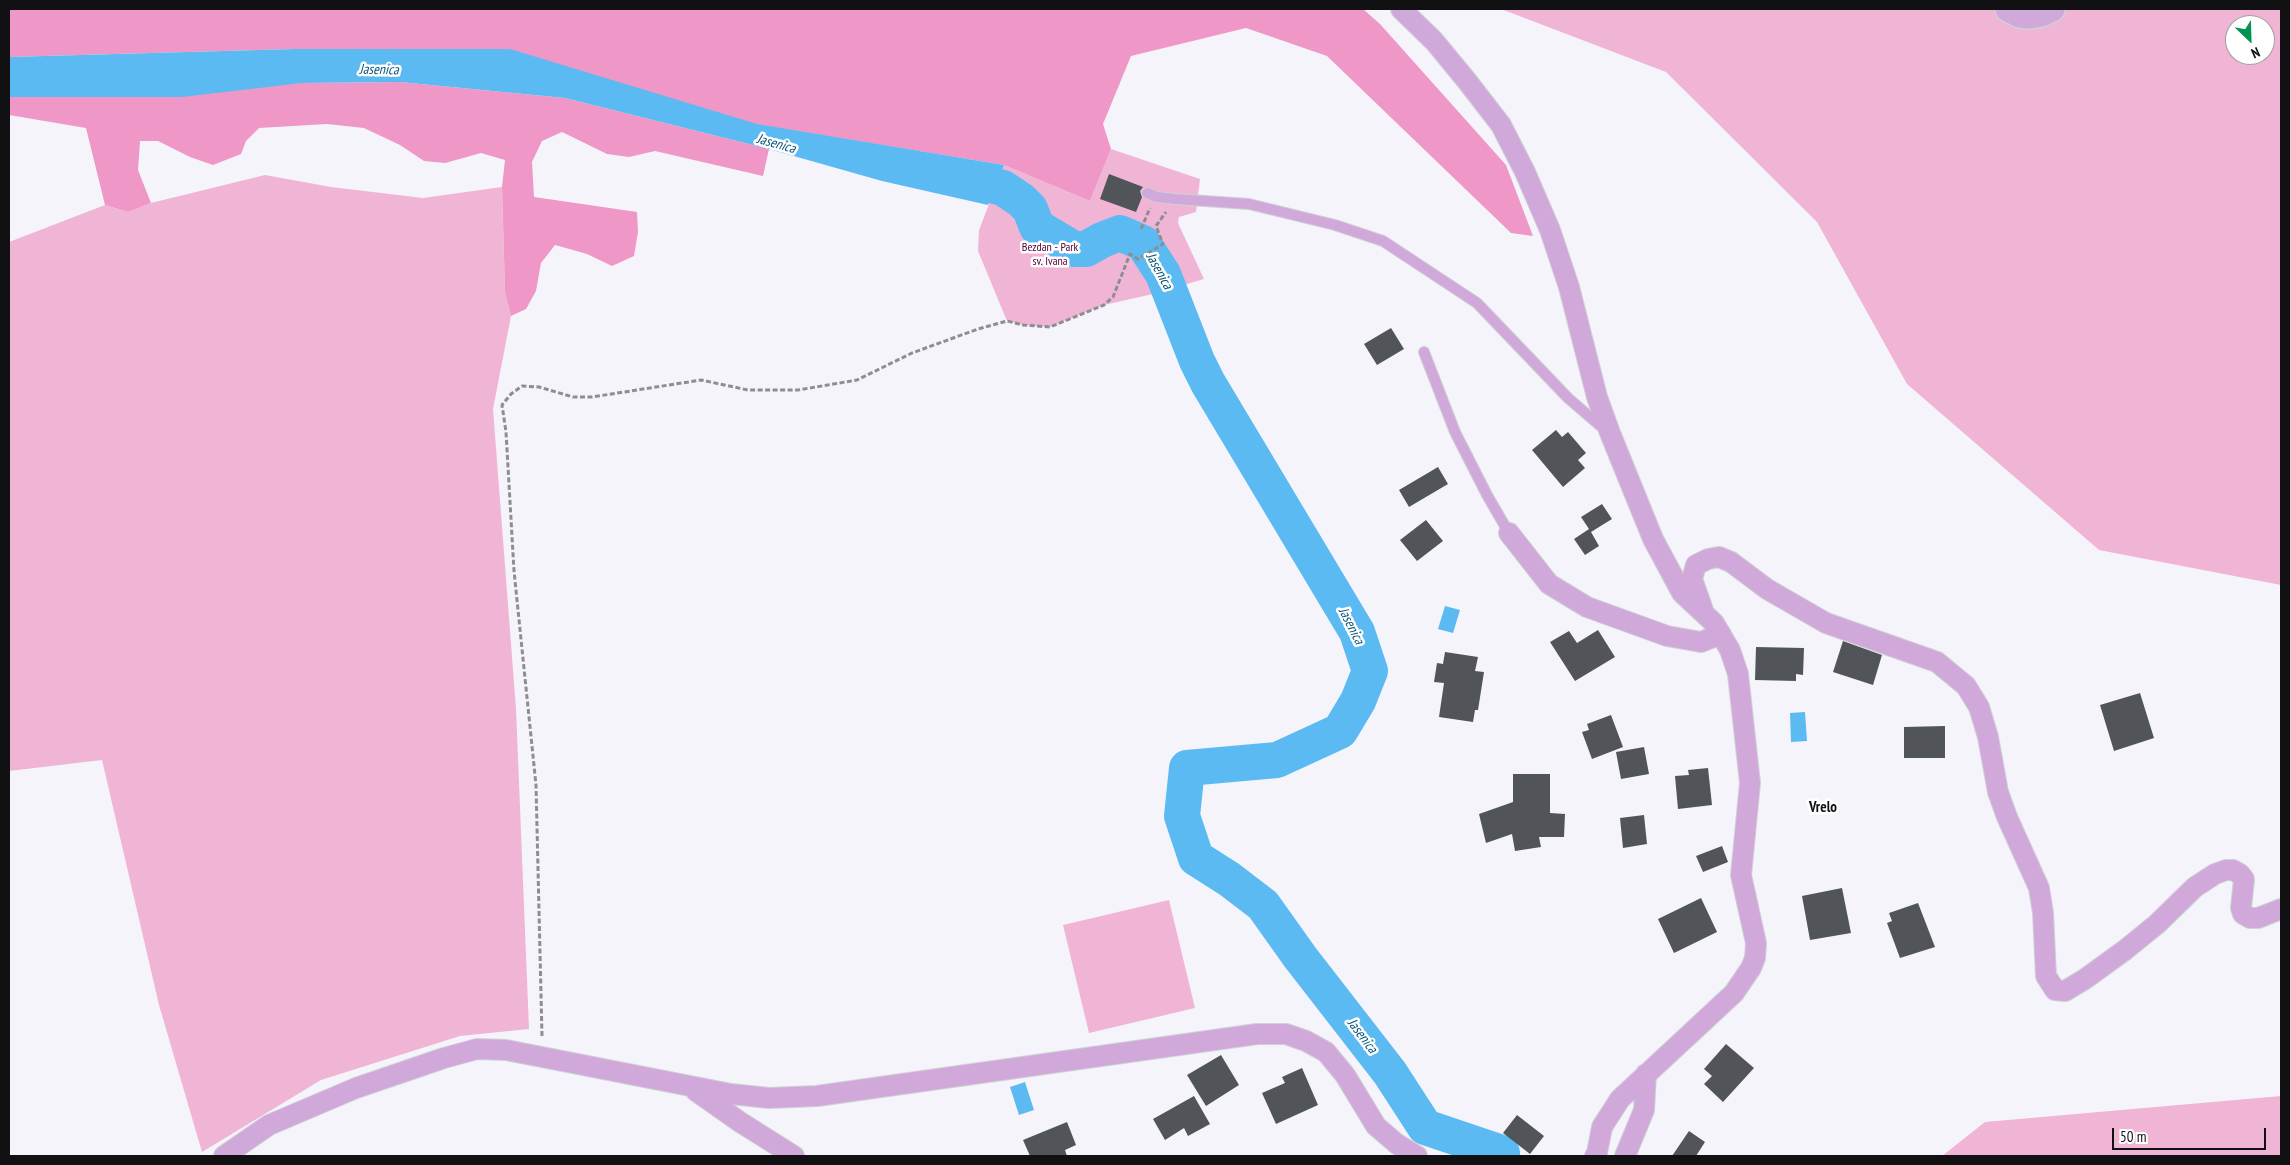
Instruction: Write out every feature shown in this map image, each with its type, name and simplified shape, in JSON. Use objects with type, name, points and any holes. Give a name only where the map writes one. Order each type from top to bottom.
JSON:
[{"type":"street","points":[[1401,9],[1434,41],[1473,88],[1501,125],[1525,172],[1550,230],[1569,287],[1597,397],[1653,539],[1682,594],[1714,623],[1730,650],[1738,674],[1745,720],[1750,783],[1742,854],[1742,875],[1756,943],[1755,958],[1751,968],[1734,993],[1620,1099],[1602,1127],[1595,1156]]},
{"type":"street","points":[[2008,9],[2020,15],[2030,16],[2052,9]]},
{"type":"street","points":[[1509,533],[1549,584],[1586,607],[1667,636],[1701,642],[1720,634]]},
{"type":"street","points":[[1704,612],[1692,579],[1696,565],[1708,558],[1719,557],[1731,562],[1767,589],[1826,622],[1936,662],[1966,686],[1978,707],[1988,737],[1998,792],[2007,817],[2039,888],[2043,913],[2046,976],[2055,990],[2065,991],[2085,979],[2151,929],[2195,887],[2215,874],[2226,870],[2233,870],[2244,879],[2241,908],[2243,914],[2250,918],[2258,918],[2281,909]]},
{"type":"street","points":[[224,1156],[269,1124],[356,1088],[444,1058],[477,1049],[506,1050],[731,1094],[769,1098],[816,1096],[1256,1034],[1286,1034],[1306,1041],[1326,1052],[1345,1074],[1376,1126],[1397,1144],[1417,1156]]},
{"type":"street","points":[[1625,1156],[1644,1110],[1646,1074]]},
{"type":"street","points":[[688,1086],[794,1156]]},
{"type":"lane","points":[[1151,195],[1249,204],[1335,225],[1383,241],[1478,303],[1568,398],[1610,433]]},
{"type":"lane","points":[[1424,352],[1455,432],[1509,533]]},
{"type":"path","points":[[1140,229],[1151,195]]},
{"type":"path","points":[[541,1057],[536,785],[514,571],[507,440],[502,405],[511,394],[522,386],[539,387],[573,398],[592,397],[700,380],[748,390],[798,390],[858,380],[912,353],[978,329],[1007,321],[1023,325],[1050,327],[1104,305],[1113,297],[1130,254],[1138,259],[1163,244],[1156,226]]},
{"type":"green space","points":[[1501,9],[2281,9],[2281,585],[2099,550],[1907,384],[1817,222],[1666,72]]},
{"type":"green space","name":"Bezdan - Park sv. Ivana","points":[[1111,149],[1200,179],[1196,212],[1179,217],[1178,223],[1204,279],[1153,294],[1104,305],[1050,327],[1023,325],[1007,321],[978,251],[979,230],[1004,165],[1090,201]]},
{"type":"green space","points":[[265,175],[331,187],[423,198],[502,187],[505,292],[511,316],[493,409],[516,709],[529,1029],[460,1036],[321,1080],[202,1152],[159,1005],[102,760],[9,771],[9,242],[105,205],[128,212],[151,203]]},
{"type":"green space","points":[[1169,900],[1195,1008],[1089,1033],[1063,925]]},
{"type":"green space","points":[[2281,1096],[2281,1156],[1942,1156],[1985,1122]]},
{"type":"shaded area","points":[[9,9],[1363,9],[1380,24],[1506,165],[1533,236],[1511,233],[1327,56],[1246,28],[1131,56],[1103,124],[1111,149],[1090,201],[1004,165],[294,49],[9,57]]},
{"type":"shaded area","points":[[400,82],[565,98],[769,149],[763,176],[655,151],[629,157],[607,154],[562,132],[542,141],[532,162],[534,197],[637,212],[638,232],[634,256],[612,266],[587,254],[555,245],[541,263],[536,291],[526,309],[511,316],[505,292],[502,187],[505,160],[481,153],[445,163],[424,161],[400,145],[364,128],[327,124],[259,128],[246,141],[241,154],[213,165],[190,157],[158,141],[140,141],[138,170],[151,203],[128,212],[105,205],[86,128],[9,115],[9,96],[302,83]]},
{"type":"water","points":[[294,49],[510,49],[757,124],[1004,165],[988,205],[882,181],[769,149],[565,98],[400,82],[302,83],[182,97],[9,97],[9,57]]},
{"type":"water","points":[[1445,606],[1460,610],[1453,633],[1438,629]]},
{"type":"water","points":[[1805,712],[1807,741],[1791,742],[1790,713]]},
{"type":"water","points":[[1025,1082],[1034,1110],[1019,1115],[1010,1087]]},
{"type":"building","points":[[1109,174],[1143,187],[1140,191],[1142,197],[1136,212],[1100,199]]},
{"type":"building","points":[[1391,328],[1404,349],[1377,365],[1364,344]]},
{"type":"building","points":[[1556,430],[1562,437],[1568,432],[1586,453],[1578,460],[1585,468],[1563,487],[1532,450]]},
{"type":"building","points":[[1438,467],[1448,484],[1409,507],[1399,490]]},
{"type":"building","points":[[1602,504],[1612,519],[1591,532],[1599,546],[1585,555],[1574,539],[1589,529],[1581,517]]},
{"type":"building","points":[[1426,520],[1443,541],[1417,561],[1400,540]]},
{"type":"building","points":[[1598,630],[1615,657],[1575,681],[1550,642],[1569,631],[1577,643]]},
{"type":"building","points":[[1843,641],[1882,655],[1873,685],[1833,672]]},
{"type":"building","points":[[1756,647],[1804,648],[1803,675],[1796,674],[1796,681],[1755,680]]},
{"type":"building","points":[[1445,652],[1478,657],[1475,671],[1484,672],[1478,710],[1475,710],[1473,722],[1439,717],[1444,683],[1434,682],[1437,663],[1443,664]]},
{"type":"building","points":[[2140,693],[2154,738],[2114,751],[2100,705]]},
{"type":"building","points":[[1611,715],[1623,747],[1592,759],[1582,732],[1589,730],[1587,724]]},
{"type":"building","points":[[1945,726],[1945,758],[1904,758],[1904,727]]},
{"type":"building","points":[[1644,747],[1649,774],[1621,779],[1616,752]]},
{"type":"building","points":[[1708,768],[1712,805],[1678,809],[1675,776],[1689,775],[1688,770]]},
{"type":"building","points":[[1513,774],[1550,774],[1550,813],[1565,814],[1564,837],[1539,837],[1541,847],[1515,851],[1512,834],[1486,843],[1479,814],[1513,802]]},
{"type":"building","points":[[1644,815],[1647,844],[1623,848],[1620,818]]},
{"type":"building","points":[[1722,846],[1728,862],[1703,872],[1696,856]]},
{"type":"building","points":[[1842,888],[1851,933],[1810,940],[1802,896]]},
{"type":"building","points":[[1701,898],[1717,932],[1674,953],[1658,919]]},
{"type":"building","points":[[1918,903],[1935,947],[1900,958],[1887,923],[1892,921],[1889,913]]},
{"type":"building","points":[[1726,1044],[1754,1068],[1723,1102],[1704,1084],[1712,1076],[1704,1069]]},
{"type":"building","points":[[1221,1055],[1239,1085],[1206,1106],[1187,1075]]},
{"type":"building","points":[[1302,1068],[1318,1105],[1276,1124],[1262,1093],[1285,1083],[1282,1077]]},
{"type":"building","points":[[1194,1096],[1210,1124],[1188,1136],[1184,1128],[1165,1140],[1153,1119]]},
{"type":"building","points":[[1517,1115],[1544,1136],[1530,1154],[1503,1133]]},
{"type":"building","points":[[1067,1122],[1076,1145],[1065,1150],[1067,1156],[1030,1156],[1023,1140]]},
{"type":"building","points":[[1689,1131],[1705,1142],[1696,1156],[1672,1156]]},
{"type":"waterway","name":"Jasenica","points":[[947,174],[1003,188],[1021,200],[1030,209],[1037,227],[1074,249],[1086,249],[1120,233],[1143,243],[1163,274],[1197,361],[1208,383],[1357,632],[1370,671],[1358,701],[1340,731],[1277,760],[1187,768],[1182,816],[1196,858],[1229,879],[1263,905],[1300,957],[1390,1073],[1425,1127],[1502,1153]]},
{"type":"district","name":"Vrelo","points":[[1823,808]]}]
